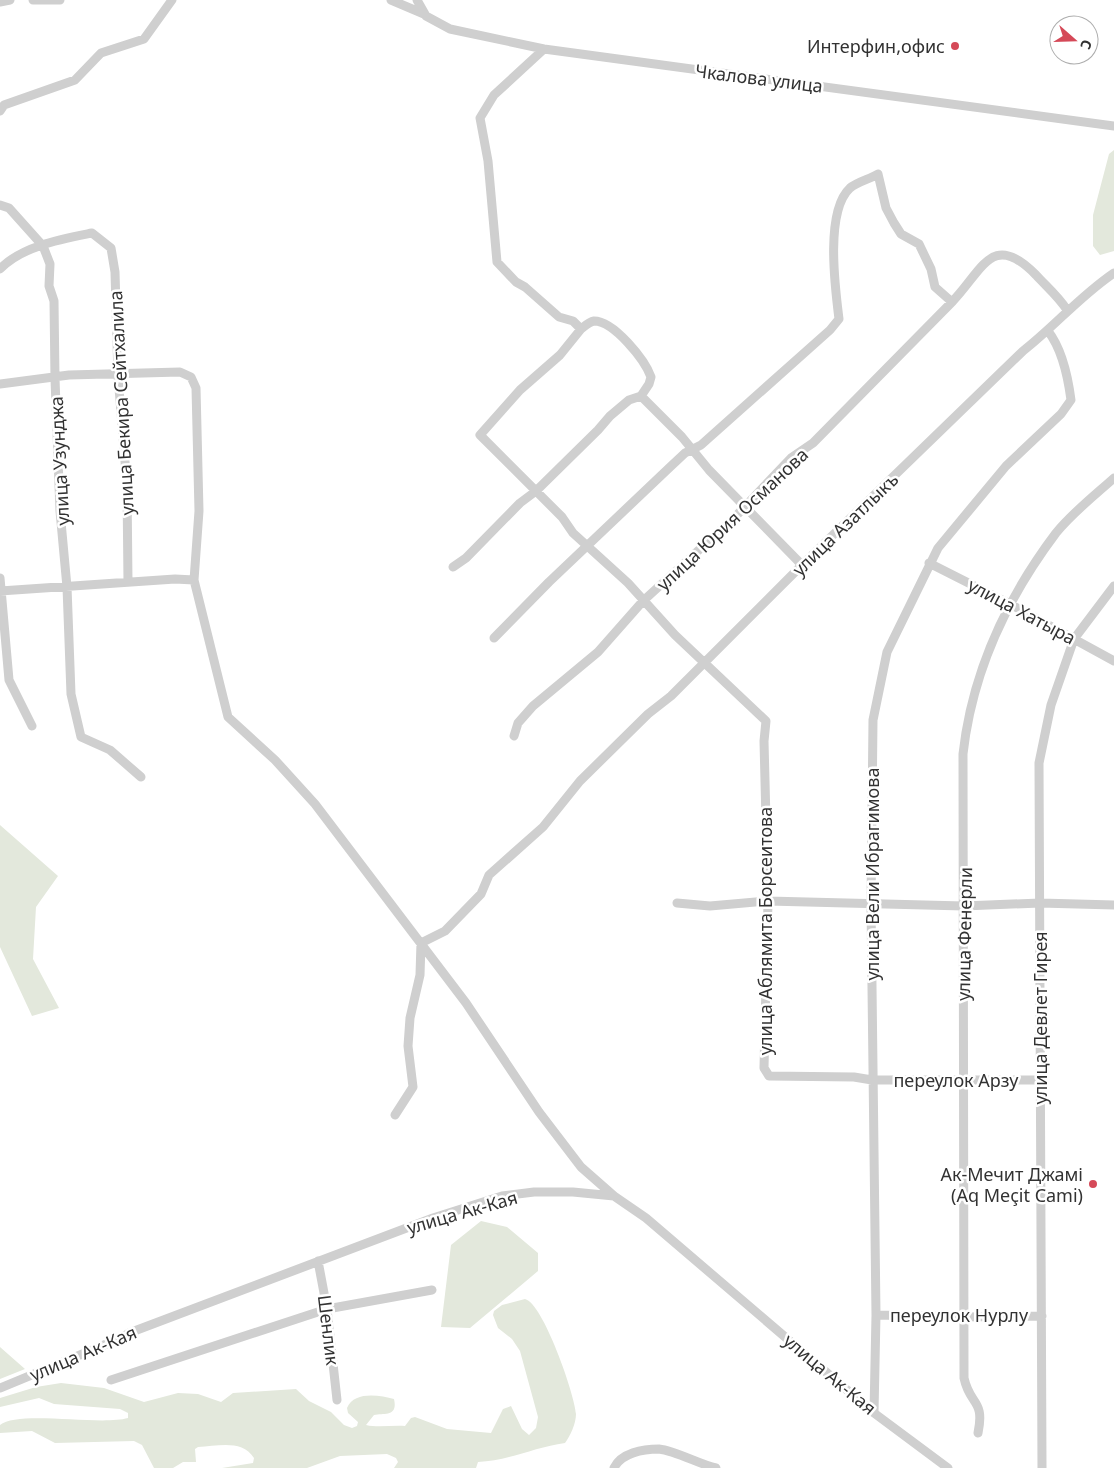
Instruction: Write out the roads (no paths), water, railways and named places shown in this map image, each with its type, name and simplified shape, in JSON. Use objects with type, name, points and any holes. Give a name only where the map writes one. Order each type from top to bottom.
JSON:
[{"type":"street","points":[[0,2],[10,0]]},
{"type":"street","points":[[33,0],[60,0]]},
{"type":"street","points":[[0,111],[4,105],[75,80],[101,52],[144,39],[172,0]]},
{"type":"street","name":"Чкалова улица","points":[[391,0],[450,29],[544,49],[1114,126]]},
{"type":"street","points":[[417,0],[426,16]]},
{"type":"street","points":[[544,49],[494,95],[480,118],[488,161],[496,254],[498,262],[516,282],[525,287],[559,317],[574,321],[581,328]]},
{"type":"street","points":[[494,638],[549,582],[668,468],[685,453],[701,445],[830,330],[839,319],[835,288],[835,218],[841,201],[851,187],[878,174],[886,208],[894,223],[901,234],[919,244],[931,269],[935,287],[952,302]]},
{"type":"street","name":"улица Узунджа","points":[[0,205],[9,208],[43,246],[50,264],[49,286],[54,301],[60,511],[67,587],[72,694],[81,738],[110,750],[141,777]]},
{"type":"street","name":"улица Бекира Сейтхалила","points":[[43,246],[55,240],[92,233],[110,248],[115,272],[118,376],[127,486],[128,582]]},
{"type":"street","points":[[0,269],[9,259],[43,246]]},
{"type":"street","name":"улица Юрия Османова","points":[[514,736],[518,723],[533,706],[598,652],[642,602],[696,554],[791,458],[813,443],[952,302],[984,264],[998,254],[1012,255],[1027,266],[1067,310]]},
{"type":"street","name":"улица Азатлыкъ","points":[[421,942],[445,931],[481,894],[489,875],[543,827],[580,781],[648,714],[672,696],[802,565],[1023,351],[1048,331],[1067,310],[1114,273]]},
{"type":"street","points":[[453,567],[466,558],[520,503],[536,491],[610,416],[629,400],[641,396],[649,384],[650,377],[626,340],[605,324],[597,321],[581,328],[560,355],[520,390],[480,435],[536,491],[588,546],[628,584],[642,602],[704,662]]},
{"type":"street","name":"улица Вели Ибрагимова","points":[[874,1413],[876,1315],[871,904],[873,720],[887,652],[938,548],[1006,466],[1061,414],[1071,400],[1069,381],[1055,340],[1048,331]]},
{"type":"street","points":[[0,384],[69,376],[118,376],[180,372],[191,377],[196,388],[199,511],[194,580],[228,717],[275,760],[315,804],[466,1003],[539,1112],[575,1160],[614,1196]]},
{"type":"street","points":[[641,396],[802,565]]},
{"type":"street","name":"улица Фенерли","points":[[978,1433],[981,1414],[978,1404],[966,1388],[964,1378],[966,1317],[962,1079],[963,754],[966,723],[988,653],[1010,604],[1057,532],[1114,478]]},
{"type":"street","name":"улица Хатыра","points":[[929,563],[1010,604],[1114,661]]},
{"type":"street","points":[[0,578],[9,680],[32,726]]},
{"type":"street","points":[[1,591],[175,579],[194,580]]},
{"type":"street","name":"улица Девлет Гирея","points":[[1042,1468],[1039,763],[1051,705],[1074,639],[1114,586]]},
{"type":"street","name":"улица Аблямита Борсеитова","points":[[704,662],[766,721],[764,741],[768,902],[764,1068],[769,1076],[854,1077],[872,1080]]},
{"type":"street","points":[[677,903],[710,906],[768,902],[964,906],[1040,903],[1114,905]]},
{"type":"street","points":[[395,1115],[413,1087],[408,1046],[410,1018],[420,975],[421,942]]},
{"type":"street","name":"переулок Арзу","points":[[872,1080],[1040,1080]]},
{"type":"street","name":"улица Ак-Кая","points":[[0,1388],[122,1338],[129,1333],[433,1218],[502,1196],[534,1192],[574,1192],[614,1196],[646,1218],[874,1413],[948,1468]]},
{"type":"street","name":"Шенлик","points":[[318,1261],[327,1309],[337,1400]]},
{"type":"street","points":[[111,1380],[327,1309],[432,1290]]},
{"type":"street","name":"переулок Нурлу","points":[[876,1315],[1042,1316]]},
{"type":"street","points":[[614,1468],[622,1458],[630,1454],[660,1449],[716,1468]]},
{"type":"place","name":"Интерфин,офис","points":[[955,46]]},
{"type":"place","name":"Ак-Мечит Джамі (Aq Meçit Cami)","points":[[1093,1184]]}]
